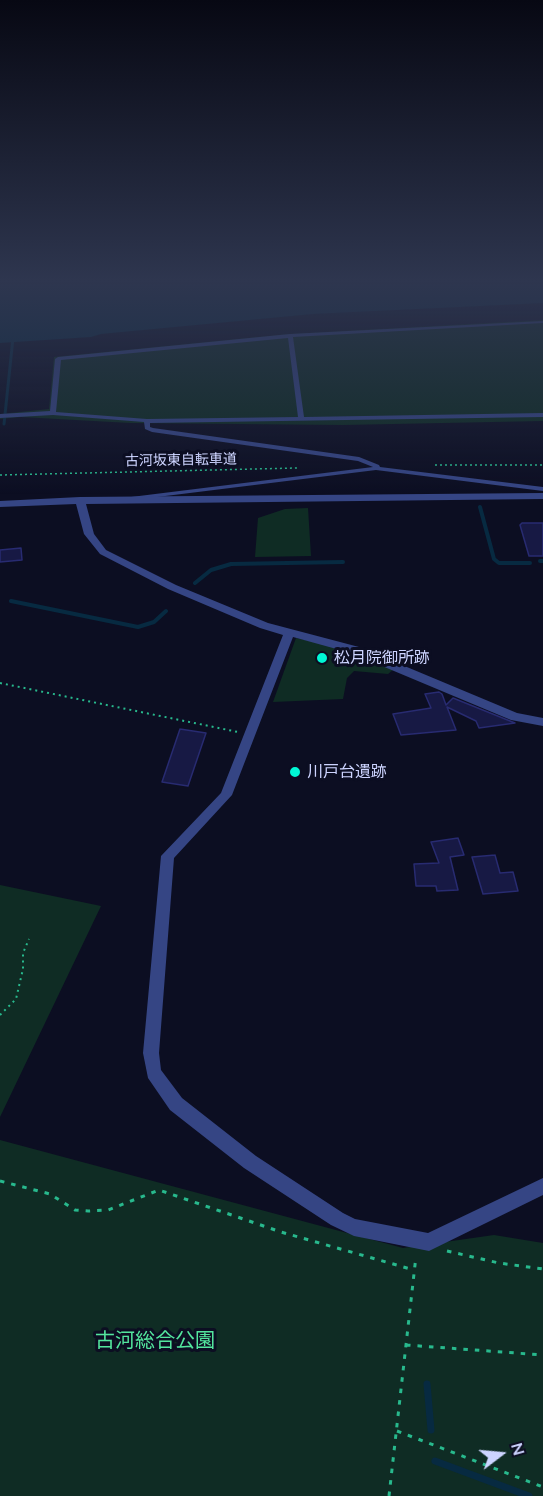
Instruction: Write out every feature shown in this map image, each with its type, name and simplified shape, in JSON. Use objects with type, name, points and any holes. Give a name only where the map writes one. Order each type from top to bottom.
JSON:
[{"type":"street","points":[[0,504],[80,500],[543,496]]},
{"type":"street","points":[[80,500],[89,534],[94,543],[110,556],[172,587],[264,626],[355,650],[515,717],[543,722]]},
{"type":"street","points":[[290,633],[222,801],[172,848],[168,856],[151,1053],[154,1073],[176,1104],[250,1162],[337,1219],[354,1227],[424,1241],[543,1186]]},
{"type":"lane","points":[[53,413],[58,359],[110,354]]},
{"type":"lane","points":[[292,354],[301,418]]},
{"type":"lane","points":[[0,416],[53,413],[147,421],[543,415]]},
{"type":"lane","points":[[147,421],[147,428],[152,430],[359,459],[377,466],[376,468]]},
{"type":"lane","points":[[114,500],[376,468],[543,489]]},
{"type":"path","points":[[429,465],[543,465]]},
{"type":"path","name":"古河坂東自転車道","points":[[0,475],[304,468]]},
{"type":"path","points":[[0,683],[251,734]]},
{"type":"path","points":[[0,1015],[16,999],[23,969],[23,953],[29,939]]},
{"type":"path","points":[[0,1181],[50,1194],[75,1210],[88,1211],[108,1210],[159,1190],[281,1232],[414,1270]]},
{"type":"path","points":[[389,1496],[414,1270],[424,1241],[444,1251],[499,1263],[543,1269]]},
{"type":"path","points":[[406,1345],[543,1355]]},
{"type":"path","points":[[396,1431],[543,1487]]},
{"type":"green space","points":[[87,354],[543,354],[543,421],[343,425],[130,423],[21,417],[0,419],[0,414],[49,409],[54,357]]},
{"type":"green space","points":[[308,508],[311,556],[255,557],[258,518],[285,509]]},
{"type":"green space","points":[[296,638],[334,646],[394,669],[388,674],[354,671],[347,678],[343,699],[273,702]]},
{"type":"green space","points":[[0,885],[101,906],[0,1117]]},
{"type":"green space","name":"古河総合公園","points":[[0,1140],[403,1248],[494,1235],[543,1243],[543,1496],[0,1496]]},
{"type":"building","points":[[522,523],[543,523],[543,556],[529,556],[520,525]]},
{"type":"building","points":[[21,548],[22,560],[0,562],[0,550]]},
{"type":"building","points":[[439,692],[446,705],[453,698],[515,723],[479,728],[476,721],[447,707],[456,730],[401,735],[393,714],[431,708],[425,694]]},
{"type":"building","points":[[180,729],[206,733],[188,786],[162,782]]},
{"type":"building","points":[[458,838],[464,855],[450,857],[458,890],[437,891],[436,886],[416,886],[414,864],[439,863],[431,842]]},
{"type":"building","points":[[495,855],[500,873],[513,872],[518,891],[483,894],[472,857]]},
{"type":"waterway","points":[[4,424],[11,354]]},
{"type":"waterway","points":[[480,507],[494,559],[499,563],[530,563]]},
{"type":"waterway","points":[[195,583],[211,570],[231,564],[343,562]]},
{"type":"waterway","points":[[11,601],[138,627],[154,622],[166,611]]},
{"type":"waterway","points":[[427,1384],[431,1430]]},
{"type":"waterway","points":[[435,1461],[529,1496]]},
{"type":"place","name":"松月院御所跡","points":[[322,658]]},
{"type":"place","name":"川戸台遺跡","points":[[295,772]]}]
